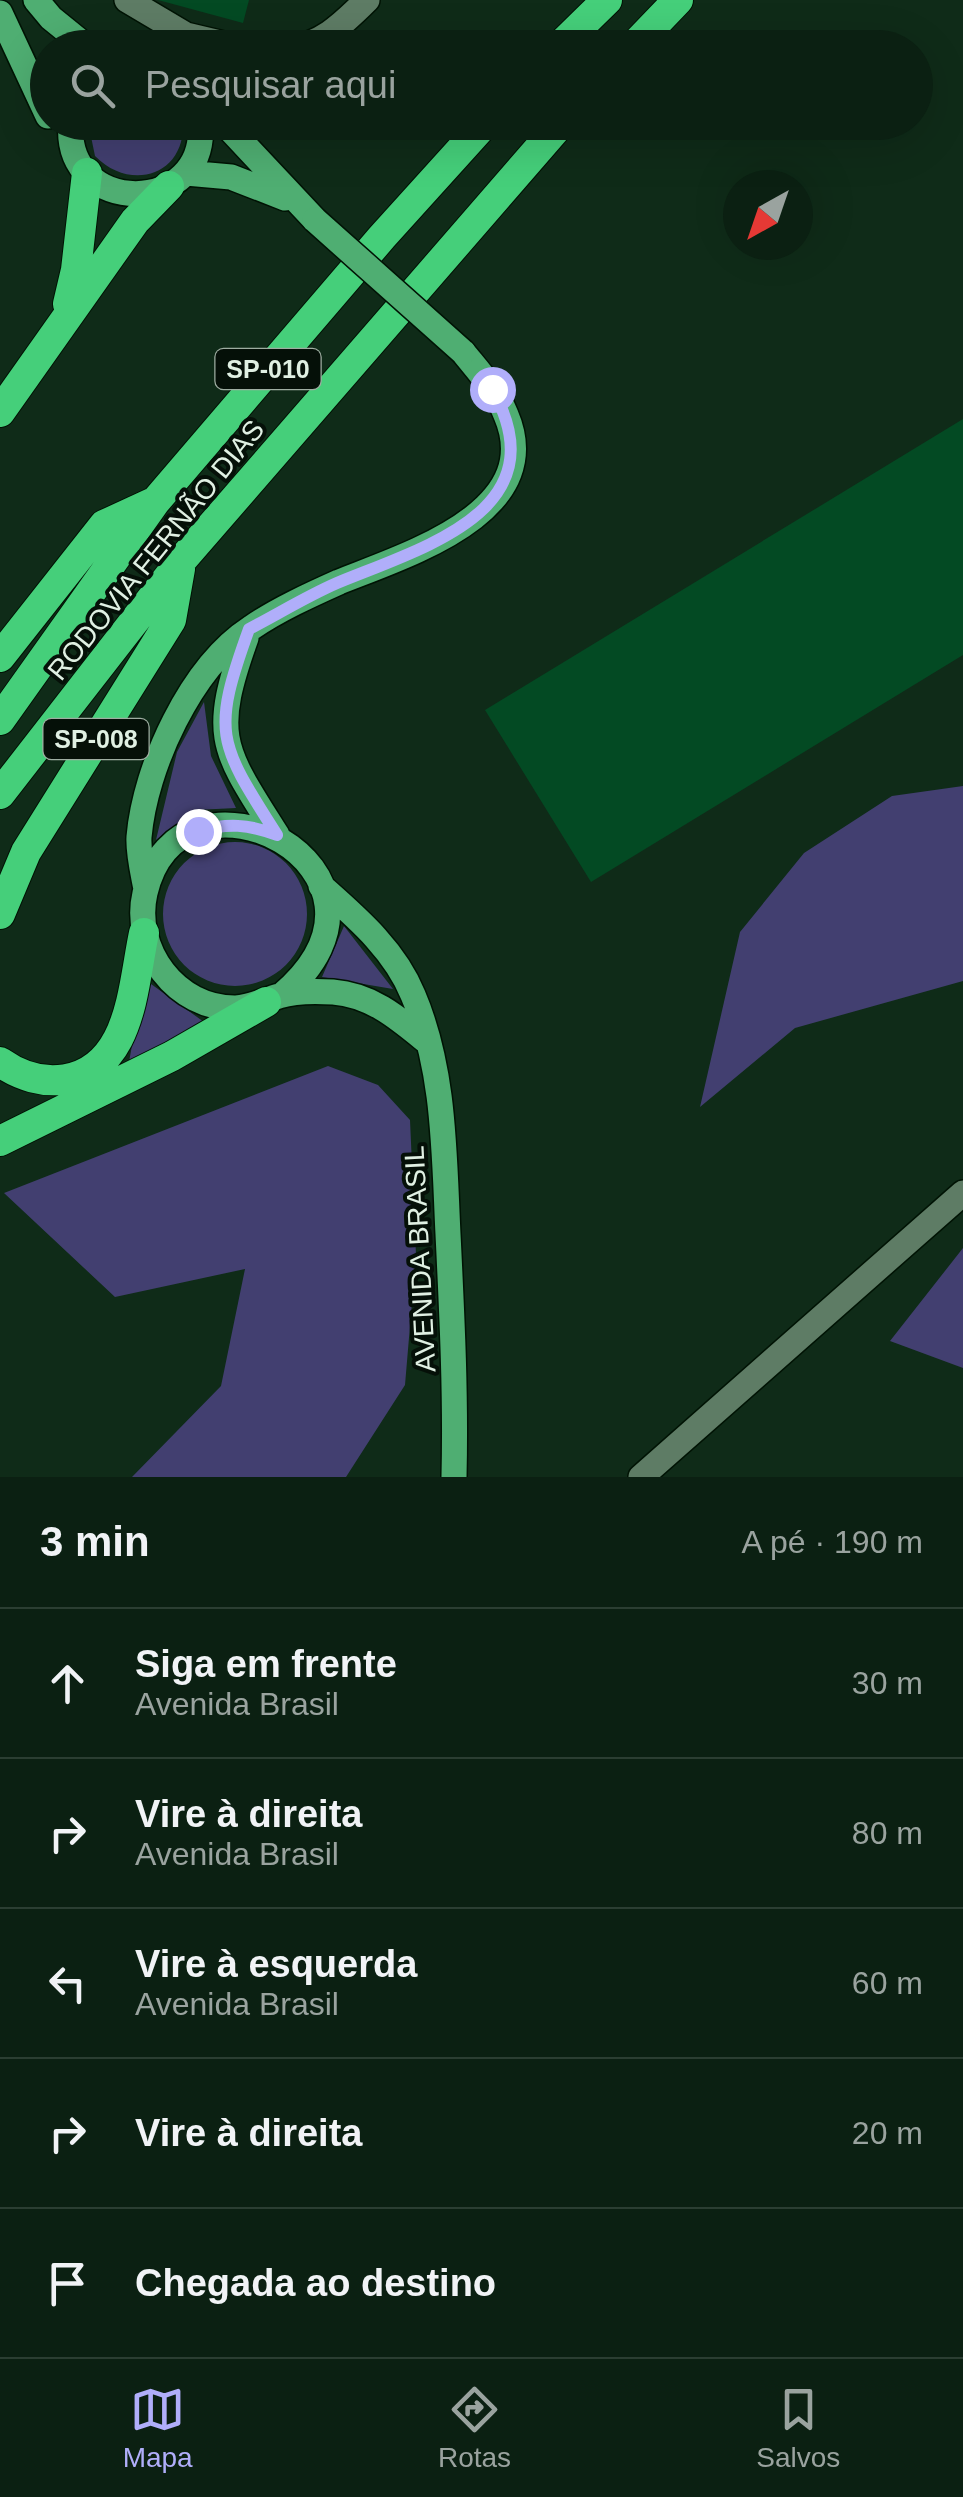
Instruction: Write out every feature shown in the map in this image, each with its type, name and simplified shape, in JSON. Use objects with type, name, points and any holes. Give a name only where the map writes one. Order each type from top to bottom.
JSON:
[{"type":"highway","points":[[576,30],[607,0]]},
{"type":"highway","points":[[649,30],[678,0]]},
{"type":"highway","name":"RODOVIA FERNÃO DIAS","points":[[0,720],[155,502],[470,140]]},
{"type":"highway","name":"RODOVIA FERNÃO DIAS","points":[[0,794],[181,562],[546,140]]},
{"type":"highway","points":[[63,322],[76,270],[80,162]]},
{"type":"highway","points":[[0,412],[136,221],[178,180]]},
{"type":"highway","points":[[0,657],[104,525],[155,502]]},
{"type":"highway","name":"SP-008","points":[[0,914],[26,852],[170,620],[181,562]]},
{"type":"highway","name":"SP-008","points":[[0,1062],[18,1075],[46,1082],[74,1080],[99,1064],[118,1038],[144,933]]},
{"type":"highway","points":[[0,1142],[172,1056],[274,998]]},
{"type":"main road","points":[[36,0],[66,30]]},
{"type":"main road","name":"SP-008","points":[[0,13],[30,77]]},
{"type":"main road","name":"SP-008","points":[[65,140],[104,188],[126,195],[148,194],[178,180],[231,176],[262,186],[307,213],[464,352],[508,418],[512,447],[508,475],[492,502],[468,524],[438,541],[328,587],[249,629],[191,690],[170,729],[147,789],[138,840],[146,890],[144,933]]},
{"type":"main road","points":[[75,140],[80,162]]},
{"type":"main road","points":[[178,180],[196,155],[198,140]]},
{"type":"main road","points":[[240,140],[307,213]]},
{"type":"main road","points":[[249,629],[223,713],[227,746],[239,774],[277,835],[296,848],[321,886],[326,916],[321,948],[305,974],[274,998]]},
{"type":"main road","name":"SP-008","points":[[146,890],[157,865],[175,845],[198,831],[224,824],[252,826],[277,835]]},
{"type":"main road","name":"AVENIDA BRASIL","points":[[321,886],[366,928],[398,966],[414,996],[426,1040],[443,1120],[457,1370],[454,1477]]},
{"type":"main road","points":[[144,933],[155,962],[176,986],[203,1002],[234,1008],[274,998],[333,992],[364,998],[394,1013],[426,1040]]},
{"type":"street","points":[[127,0],[167,30]]},
{"type":"street","points":[[335,30],[367,0]]},
{"type":"street","points":[[640,1477],[963,1193]]},
{"type":"shaded area","points":[[92,140],[181,140],[175,156],[153,173],[124,173],[95,156]]},
{"type":"shaded area","points":[[204,702],[211,756],[236,808],[196,810],[156,840],[177,752]]},
{"type":"shaded area","points":[[963,786],[963,981],[795,1028],[700,1107],[740,932],[804,853],[892,796]]},
{"type":"shaded area","points":[[235,842],[262,848],[286,863],[301,887],[307,914],[301,941],[286,965],[262,980],[235,986],[208,980],[184,965],[169,941],[163,914],[169,887],[184,863],[208,848]]},
{"type":"shaded area","points":[[344,926],[393,989],[322,977]]},
{"type":"shaded area","points":[[144,979],[204,1022],[129,1062]]},
{"type":"shaded area","points":[[328,1066],[378,1085],[410,1120],[416,1255],[405,1385],[346,1477],[132,1477],[221,1386],[245,1269],[115,1297],[4,1193]]},
{"type":"shaded area","points":[[963,1248],[963,1368],[890,1341]]},
{"type":"building","points":[[158,0],[249,0],[243,23]]},
{"type":"building","points":[[963,419],[963,655],[591,882],[485,710]]},
{"type":"route","points":[[198,831],[224,824],[252,826],[277,835],[239,774],[227,746],[223,713],[249,629],[328,587],[438,541],[468,524],[492,502],[508,475],[512,447],[508,418],[492,389]]}]
